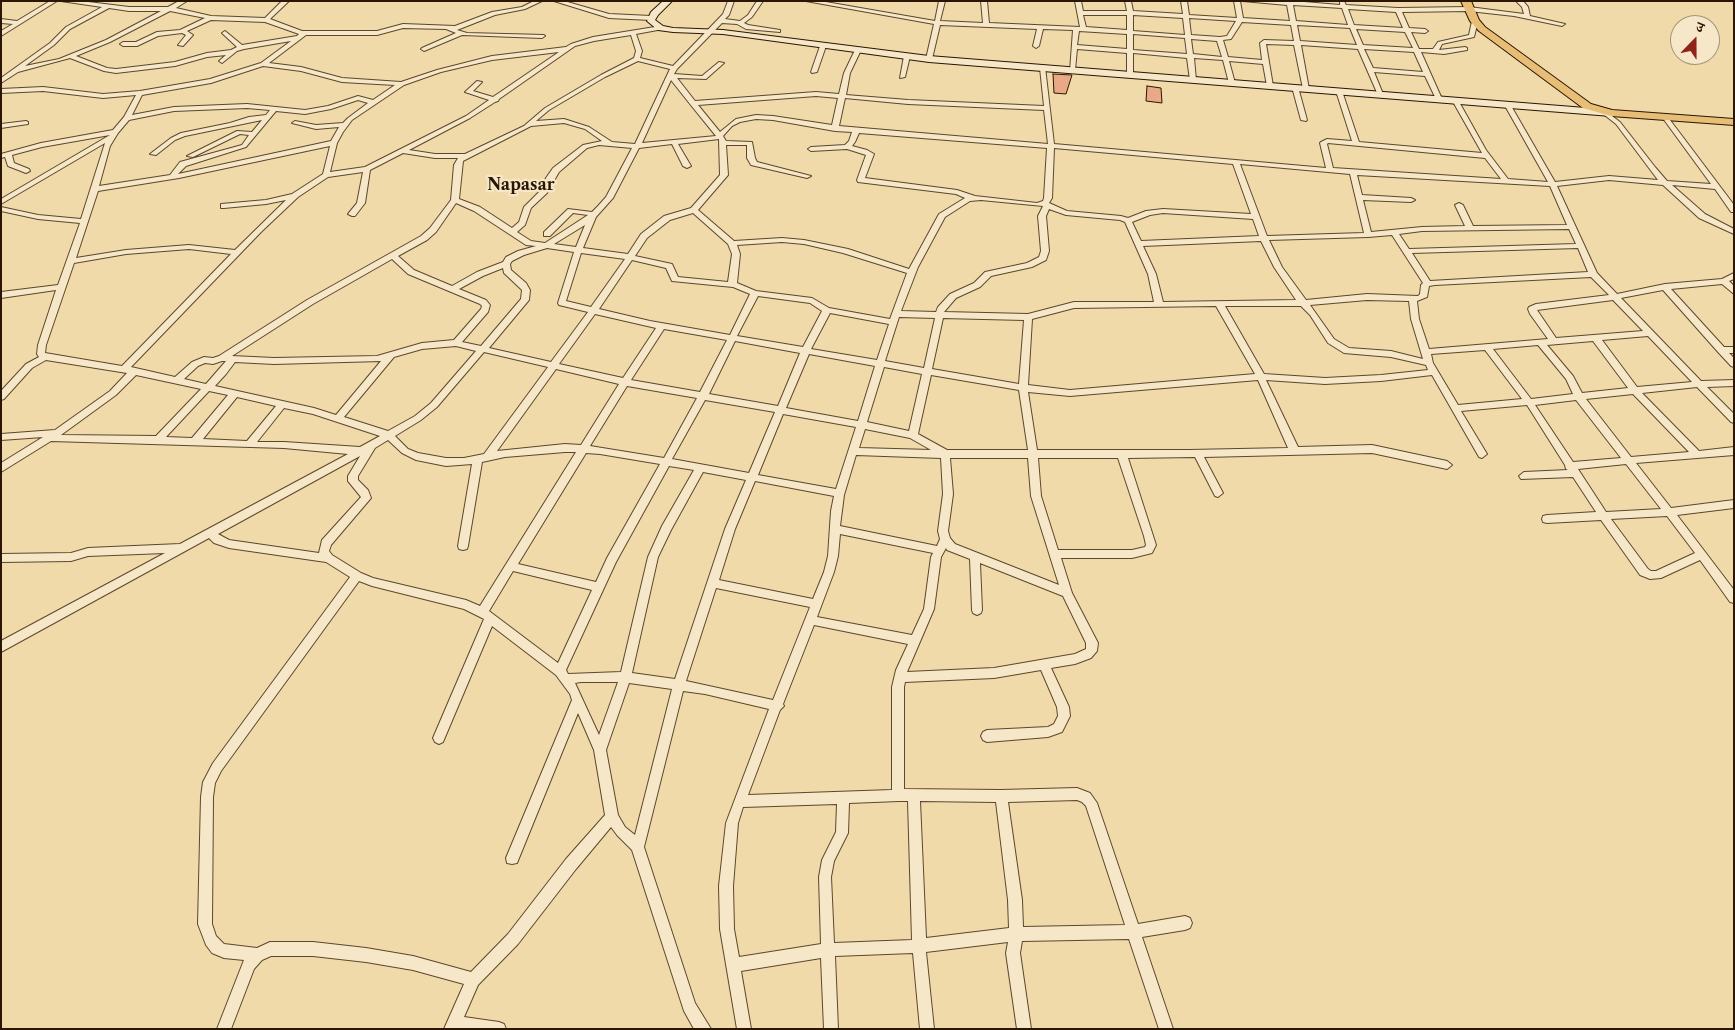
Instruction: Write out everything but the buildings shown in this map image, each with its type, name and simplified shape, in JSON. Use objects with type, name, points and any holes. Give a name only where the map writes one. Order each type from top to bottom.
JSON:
[{"type":"main road","points":[[665,2],[651,18],[654,24],[661,28],[709,30],[929,59],[1734,122]]},
{"type":"main road","points":[[1468,5],[1482,29],[1581,102],[1607,113]]},
{"type":"street","points":[[1,34],[54,1]]},
{"type":"street","points":[[64,1],[109,6],[169,9],[211,18],[266,20],[302,35]]},
{"type":"street","points":[[1,81],[52,44],[68,28],[119,1]]},
{"type":"street","points":[[18,70],[52,63],[114,38],[184,1]]},
{"type":"street","points":[[266,20],[286,1]]},
{"type":"street","points":[[222,61],[240,47],[302,35],[377,33],[403,26],[449,29],[463,26],[494,13],[523,8],[539,1]]},
{"type":"street","points":[[557,1],[609,16],[651,18]]},
{"type":"street","points":[[453,289],[480,274],[506,264],[510,259],[521,253],[546,246],[593,215],[609,198],[659,103],[672,73],[709,30],[726,15],[731,1]]},
{"type":"street","points":[[740,23],[750,16],[760,1]]},
{"type":"street","points":[[810,1],[837,3],[936,23],[1187,35],[1220,39],[1229,38],[1240,20],[1236,1]]},
{"type":"street","points":[[929,59],[942,1]]},
{"type":"street","points":[[984,1],[986,24]]},
{"type":"street","points":[[1072,70],[1074,47],[1081,14],[1078,1]]},
{"type":"street","points":[[1128,1],[1131,32],[1130,75]]},
{"type":"street","points":[[1184,1],[1193,80]]},
{"type":"street","points":[[1246,1],[1343,4],[1375,9],[1398,10],[1468,5],[1562,24]]},
{"type":"street","points":[[1370,1],[1375,9]]},
{"type":"street","points":[[1520,1],[1525,7],[1527,16]]},
{"type":"street","points":[[1290,3],[1292,23],[1306,89]]},
{"type":"street","points":[[1343,4],[1380,94]]},
{"type":"street","points":[[1398,10],[1439,98]]},
{"type":"street","points":[[1081,14],[1130,13],[1425,31]]},
{"type":"street","points":[[183,32],[186,28],[211,18]]},
{"type":"street","points":[[1,21],[17,23]]},
{"type":"street","points":[[720,21],[740,23],[746,27],[778,32]]},
{"type":"street","points":[[1435,52],[1440,43],[1472,36],[1476,21]]},
{"type":"street","points":[[124,369],[235,252],[296,196],[326,176],[367,169],[468,117],[496,100],[566,49],[588,40],[661,28]]},
{"type":"street","points":[[1036,46],[1040,28]]},
{"type":"street","points":[[449,29],[460,34],[542,36]]},
{"type":"street","points":[[123,44],[137,44],[157,34],[183,32],[190,35],[181,45]]},
{"type":"street","points":[[225,33],[240,47]]},
{"type":"street","points":[[177,380],[199,361],[213,361],[222,358],[310,302],[428,234],[456,200],[458,165],[466,156],[532,124],[547,109],[603,76],[637,59],[639,52],[633,33]]},
{"type":"street","points":[[424,49],[460,34]]},
{"type":"street","points":[[1,91],[42,89],[92,96],[140,93],[212,82],[263,64],[302,35]]},
{"type":"street","points":[[1220,39],[1232,83]]},
{"type":"street","points":[[1270,86],[1262,47],[1264,42],[1435,52],[1465,49]]},
{"type":"street","points":[[814,72],[823,46]]},
{"type":"street","points":[[1074,47],[1130,53],[1266,62]]},
{"type":"street","points":[[326,176],[334,143],[344,125],[373,102],[402,84],[418,77],[474,61],[566,49]]},
{"type":"street","points":[[835,129],[847,73],[858,50]]},
{"type":"street","points":[[70,56],[106,70],[116,71],[175,64],[207,55],[232,52]]},
{"type":"street","points":[[902,77],[908,56]]},
{"type":"street","points":[[637,59],[672,73],[704,78],[721,63]]},
{"type":"street","points":[[263,64],[301,69],[342,80],[402,84]]},
{"type":"street","points":[[913,435],[938,314],[953,296],[977,286],[988,274],[1030,265],[1042,258],[1045,251],[1042,216],[1048,198],[1051,146],[1044,68]]},
{"type":"street","points":[[1370,70],[1428,74]]},
{"type":"street","points":[[464,546],[482,457],[553,366],[644,236],[658,223],[667,218],[694,210],[724,174],[721,138],[692,103],[672,73]]},
{"type":"street","points":[[479,82],[468,92],[496,100]]},
{"type":"street","points":[[1295,87],[1304,120]]},
{"type":"street","points":[[1339,91],[1356,143]]},
{"type":"street","points":[[1,202],[113,134],[126,118],[140,93]]},
{"type":"street","points":[[692,103],[800,95],[1048,108]]},
{"type":"street","points":[[126,118],[174,109],[247,106],[305,112],[335,106],[358,98],[373,102]]},
{"type":"street","points":[[1456,100],[1469,127],[1487,156],[1506,181]]},
{"type":"street","points":[[1507,104],[1553,184],[1593,274],[1734,420]]},
{"type":"street","points":[[172,177],[183,164],[242,147],[255,134],[275,108]]},
{"type":"street","points":[[1607,113],[1618,123],[1664,182],[1702,216],[1734,232]]},
{"type":"street","points":[[154,154],[173,139],[183,134],[231,125],[249,119],[268,117]]},
{"type":"street","points":[[1665,117],[1734,210]]},
{"type":"street","points":[[721,138],[734,122],[756,118],[773,118],[856,131],[1353,172],[1553,184],[1598,178],[1717,187]]},
{"type":"street","points":[[532,124],[564,121],[587,128],[609,143]]},
{"type":"street","points":[[1,126],[26,123]]},
{"type":"street","points":[[295,123],[316,127],[344,125]]},
{"type":"street","points":[[847,148],[852,142],[856,131]]},
{"type":"street","points":[[191,156],[239,132],[255,134]]},
{"type":"street","points":[[26,171],[11,164],[4,156],[41,146],[113,134]]},
{"type":"street","points":[[113,134],[41,350],[41,354],[45,356],[177,380],[338,418],[389,434],[405,451],[416,456],[455,463],[482,457],[583,448],[840,492]]},
{"type":"street","points":[[512,232],[522,223],[528,207],[544,191],[556,170],[580,149],[593,144],[609,143],[637,146],[721,138],[750,143],[752,146],[751,158],[754,163],[807,176]]},
{"type":"street","points":[[1330,170],[1324,141],[1487,156]]},
{"type":"street","points":[[674,142],[688,166]]},
{"type":"street","points":[[95,189],[172,177],[334,143]]},
{"type":"street","points":[[811,149],[847,148],[865,151],[870,154],[862,180],[957,192],[973,198],[1045,205],[1066,213],[1121,218],[1128,221],[1150,213],[1163,211],[1256,217]]},
{"type":"street","points":[[400,151],[426,155],[466,156]]},
{"type":"street","points":[[1236,163],[1264,238],[1278,267],[1303,303],[1311,309],[1331,341],[1342,349],[1399,356],[1432,367]]},
{"type":"street","points":[[352,214],[361,203],[367,169]]},
{"type":"street","points":[[1353,172],[1368,236]]},
{"type":"street","points":[[224,206],[266,202],[296,196]]},
{"type":"street","points":[[1358,197],[1411,200]]},
{"type":"street","points":[[740,1028],[733,966],[726,930],[726,886],[732,823],[811,620],[833,556],[836,511],[840,492],[895,318],[912,272],[942,216],[955,206],[973,198]]},
{"type":"street","points":[[456,200],[477,209],[525,241],[578,251],[630,257],[669,266],[672,277],[678,280],[734,285],[754,293],[812,301],[827,310],[895,318],[938,314],[1028,317],[1068,306],[1303,303],[1367,297],[1413,299],[1424,295],[1427,283],[1394,232]]},
{"type":"street","points":[[1459,205],[1470,228]]},
{"type":"street","points":[[1,209],[46,218],[73,221],[84,220]]},
{"type":"street","points":[[694,210],[732,243],[736,254],[732,282],[734,285]]},
{"type":"street","points":[[548,234],[571,211],[593,215]]},
{"type":"street","points":[[593,215],[578,251],[562,303],[662,326],[1023,388],[1082,393],[1261,377],[1325,381],[1381,378],[1432,367]]},
{"type":"street","points":[[1128,221],[1152,274],[1158,304]]},
{"type":"street","points":[[1138,244],[1202,240],[1368,236],[1416,229],[1572,227]]},
{"type":"street","points":[[732,243],[782,240],[804,242],[853,253],[912,272]]},
{"type":"street","points":[[1406,251],[1580,246]]},
{"type":"street","points":[[71,261],[126,252],[170,248],[189,247],[235,252]]},
{"type":"street","points":[[392,255],[411,272],[476,298],[486,305],[485,310],[456,343]]},
{"type":"street","points":[[1,647],[418,418],[434,405],[525,300],[526,290],[507,271],[506,264]]},
{"type":"street","points":[[1427,283],[1593,274]]},
{"type":"street","points":[[1554,341],[1534,314],[1532,310],[1536,307],[1615,298],[1665,287],[1724,281],[1734,275]]},
{"type":"street","points":[[1724,281],[1734,291]]},
{"type":"street","points":[[1,295],[63,287]]},
{"type":"street","points":[[1665,287],[1734,364]]},
{"type":"street","points":[[562,675],[599,587],[665,462],[703,396],[754,293]]},
{"type":"street","points":[[1413,299],[1415,319],[1425,352],[1482,454]]},
{"type":"street","points":[[1218,304],[1261,377],[1294,450]]},
{"type":"street","points":[[704,1029],[689,1006],[638,847],[679,684],[730,529],[806,350],[827,310]]},
{"type":"street","points":[[900,677],[994,673],[1076,659],[1087,655],[1091,651],[1092,643],[1068,593],[1036,496],[1023,388],[1028,317]]},
{"type":"street","points":[[439,738],[486,615],[510,566],[662,326]]},
{"type":"street","points":[[1425,352],[1649,333]]},
{"type":"street","points":[[1595,337],[1636,392],[1697,454]]},
{"type":"street","points":[[1540,342],[1570,378],[1579,397],[1702,554],[1734,600]]},
{"type":"street","points":[[222,358],[274,361],[377,359],[422,346],[456,343],[625,382],[913,435],[945,454]]},
{"type":"street","points":[[1487,347],[1528,402],[1604,517],[1644,572],[1657,576],[1702,554]]},
{"type":"street","points":[[1721,350],[1734,350]]},
{"type":"street","points":[[338,418],[391,355]]},
{"type":"street","points":[[1,397],[33,362],[45,356]]},
{"type":"street","points":[[158,440],[223,372],[232,358]]},
{"type":"street","points":[[1,468],[113,394],[134,371]]},
{"type":"street","points":[[1455,408],[1636,392],[1698,384],[1734,383]]},
{"type":"street","points":[[194,443],[235,393]]},
{"type":"street","points":[[249,445],[282,404]]},
{"type":"street","points":[[1,437],[53,435],[194,443],[284,445],[360,451]]},
{"type":"street","points":[[328,558],[324,552],[326,544],[366,498],[365,493],[352,481],[352,476],[372,444]]},
{"type":"street","points":[[854,451],[945,454],[1198,454],[1294,450],[1381,450],[1447,465]]},
{"type":"street","points":[[1524,476],[1628,460],[1734,452]]},
{"type":"street","points":[[945,454],[948,480],[943,531],[945,539],[951,546],[1068,593]]},
{"type":"street","points":[[1055,554],[1132,554],[1148,550],[1151,545],[1149,536],[1122,454]]},
{"type":"street","points":[[1198,454],[1218,493]]},
{"type":"street","points":[[600,750],[626,677],[653,557],[666,529],[700,468]]},
{"type":"street","points":[[1547,519],[1669,512],[1734,504]]},
{"type":"street","points":[[835,530],[938,550]]},
{"type":"street","points":[[210,533],[218,540],[229,544],[328,558],[357,576],[372,582],[466,605],[486,615],[562,675],[578,699],[600,750],[612,817],[621,831],[638,847]]},
{"type":"street","points":[[898,796],[897,704],[900,677],[932,600],[936,557],[945,539]]},
{"type":"street","points":[[1,558],[71,557],[88,552],[183,548]]},
{"type":"street","points":[[975,557],[977,610]]},
{"type":"street","points":[[510,566],[599,587]]},
{"type":"street","points":[[257,955],[224,951],[217,948],[211,940],[205,924],[207,797],[209,782],[357,576]]},
{"type":"street","points":[[713,583],[817,604]]},
{"type":"street","points":[[811,620],[916,641]]},
{"type":"street","points":[[987,736],[1048,732],[1058,728],[1064,716],[1063,707],[1044,665]]},
{"type":"street","points":[[562,675],[626,677],[679,684],[778,706]]},
{"type":"street","points":[[512,858],[578,699]]},
{"type":"street","points":[[739,801],[914,795],[1001,796],[1078,794],[1086,797],[1091,803],[1132,932],[1166,1029]]},
{"type":"street","points":[[914,795],[919,946],[927,1029]]},
{"type":"street","points":[[1001,796],[1015,900],[1016,934],[1014,953],[1024,1029]]},
{"type":"street","points":[[831,1029],[825,877],[828,860],[842,833],[843,798]]},
{"type":"street","points":[[499,1029],[452,1026],[473,980],[513,938],[571,864],[612,817]]},
{"type":"street","points":[[733,966],[827,950],[919,946],[1016,934],[1132,932],[1185,923]]},
{"type":"street","points":[[224,1029],[249,964],[257,955],[270,949],[313,949],[413,963],[473,980]]},
{"type":"district","name":"Napasar","points":[[521,185]]}]
